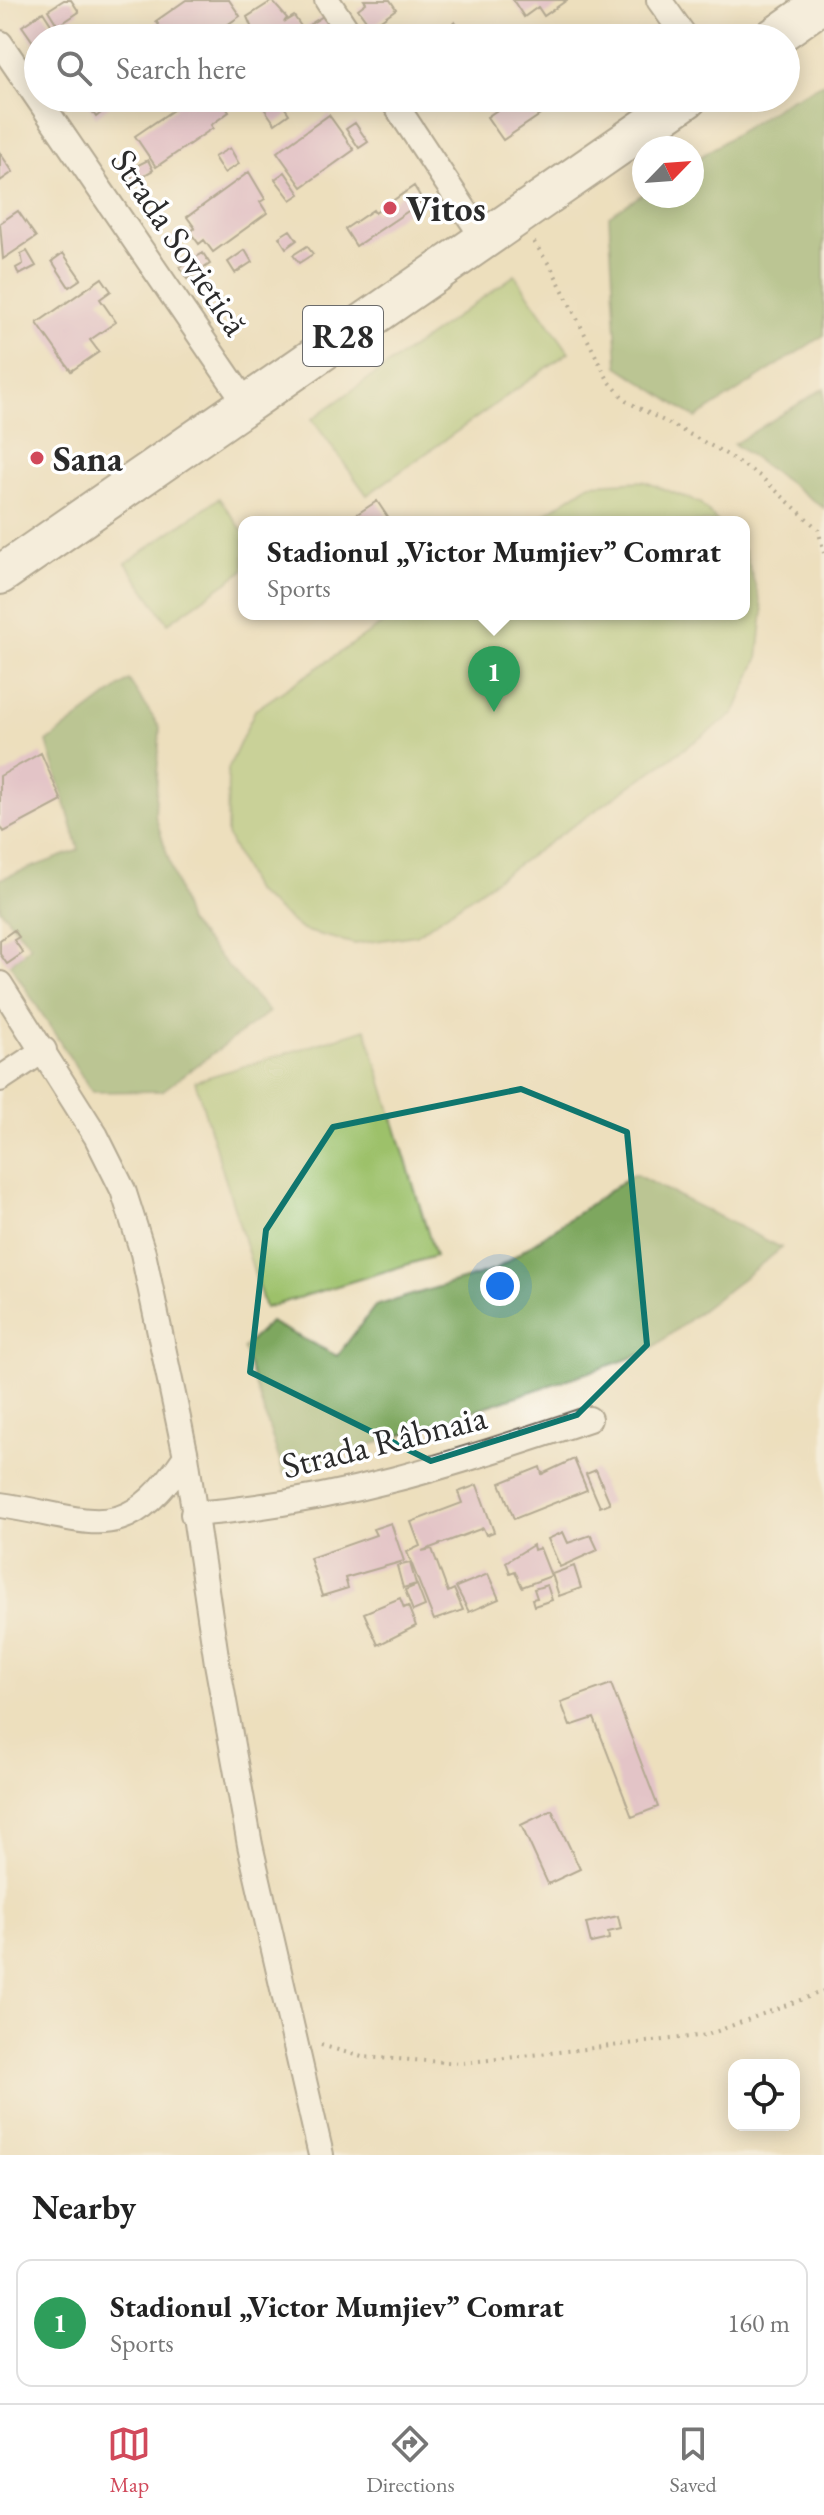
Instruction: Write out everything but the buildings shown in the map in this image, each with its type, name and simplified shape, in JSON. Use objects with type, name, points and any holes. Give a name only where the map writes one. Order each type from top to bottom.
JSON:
[{"type":"main road","points":[[793,24],[824,2]]},
{"type":"main road","name":"R28","points":[[0,575],[668,112]]},
{"type":"street","points":[[327,0],[343,24]]},
{"type":"street","points":[[659,0],[676,24]]},
{"type":"street","name":"Strada Sovietică","points":[[0,43],[24,78]]},
{"type":"street","name":"Strada Sovietică","points":[[47,112],[246,403]]},
{"type":"street","points":[[400,112],[484,239]]},
{"type":"street","points":[[0,984],[96,1136],[123,1190],[143,1253],[186,1456],[193,1514],[250,1845],[291,2037],[321,2155]]},
{"type":"street","points":[[0,1079],[44,1050]]},
{"type":"street","name":"Strada Râbnaia","points":[[193,1514],[262,1508],[346,1494],[496,1451],[589,1419]]},
{"type":"street","points":[[0,1505],[81,1522],[115,1520],[143,1504],[162,1488],[186,1456]]},
{"type":"path","points":[[517,217],[552,269],[608,380],[626,401],[721,451],[760,476],[818,529],[824,553]]},
{"type":"path","points":[[291,2037],[362,2057],[462,2063],[707,2035],[824,1991]]},
{"type":"highlighted area","points":[[521,1089],[627,1132],[647,1345],[577,1415],[431,1461],[250,1372],[266,1230],[333,1127]]},
{"type":"green space","points":[[824,83],[824,335],[696,418],[618,366],[609,216],[632,201],[632,208],[704,208],[704,154],[769,112],[800,112],[800,94]]},
{"type":"green space","points":[[515,275],[569,352],[367,495],[312,419]]},
{"type":"green space","points":[[824,388],[824,508],[734,444]]},
{"type":"green space","points":[[643,481],[700,503],[712,516],[542,516],[590,484]]},
{"type":"green space","points":[[219,498],[238,525],[238,574],[168,623],[126,563]]},
{"type":"green space","points":[[750,569],[763,611],[758,659],[734,714],[416,935],[355,944],[302,930],[254,891],[227,835],[228,769],[255,710],[388,620],[750,620]]},
{"type":"green space","points":[[129,680],[160,728],[155,815],[188,922],[269,1012],[162,1091],[92,1092],[10,964],[31,946],[0,909],[0,879],[79,850],[47,742]]},
{"type":"green space","points":[[366,1029],[435,1256],[265,1308],[195,1081]]},
{"type":"green space","points":[[634,1174],[782,1248],[646,1353],[284,1474],[243,1348],[270,1322],[337,1356],[375,1306],[495,1270]]},
{"type":"place","name":"Vitos","points":[[390,208]]},
{"type":"place","name":"Sana","points":[[37,458]]},
{"type":"place","name":"Stadionul „Victor Mumjiev” Comrat","points":[[494,712]]}]
